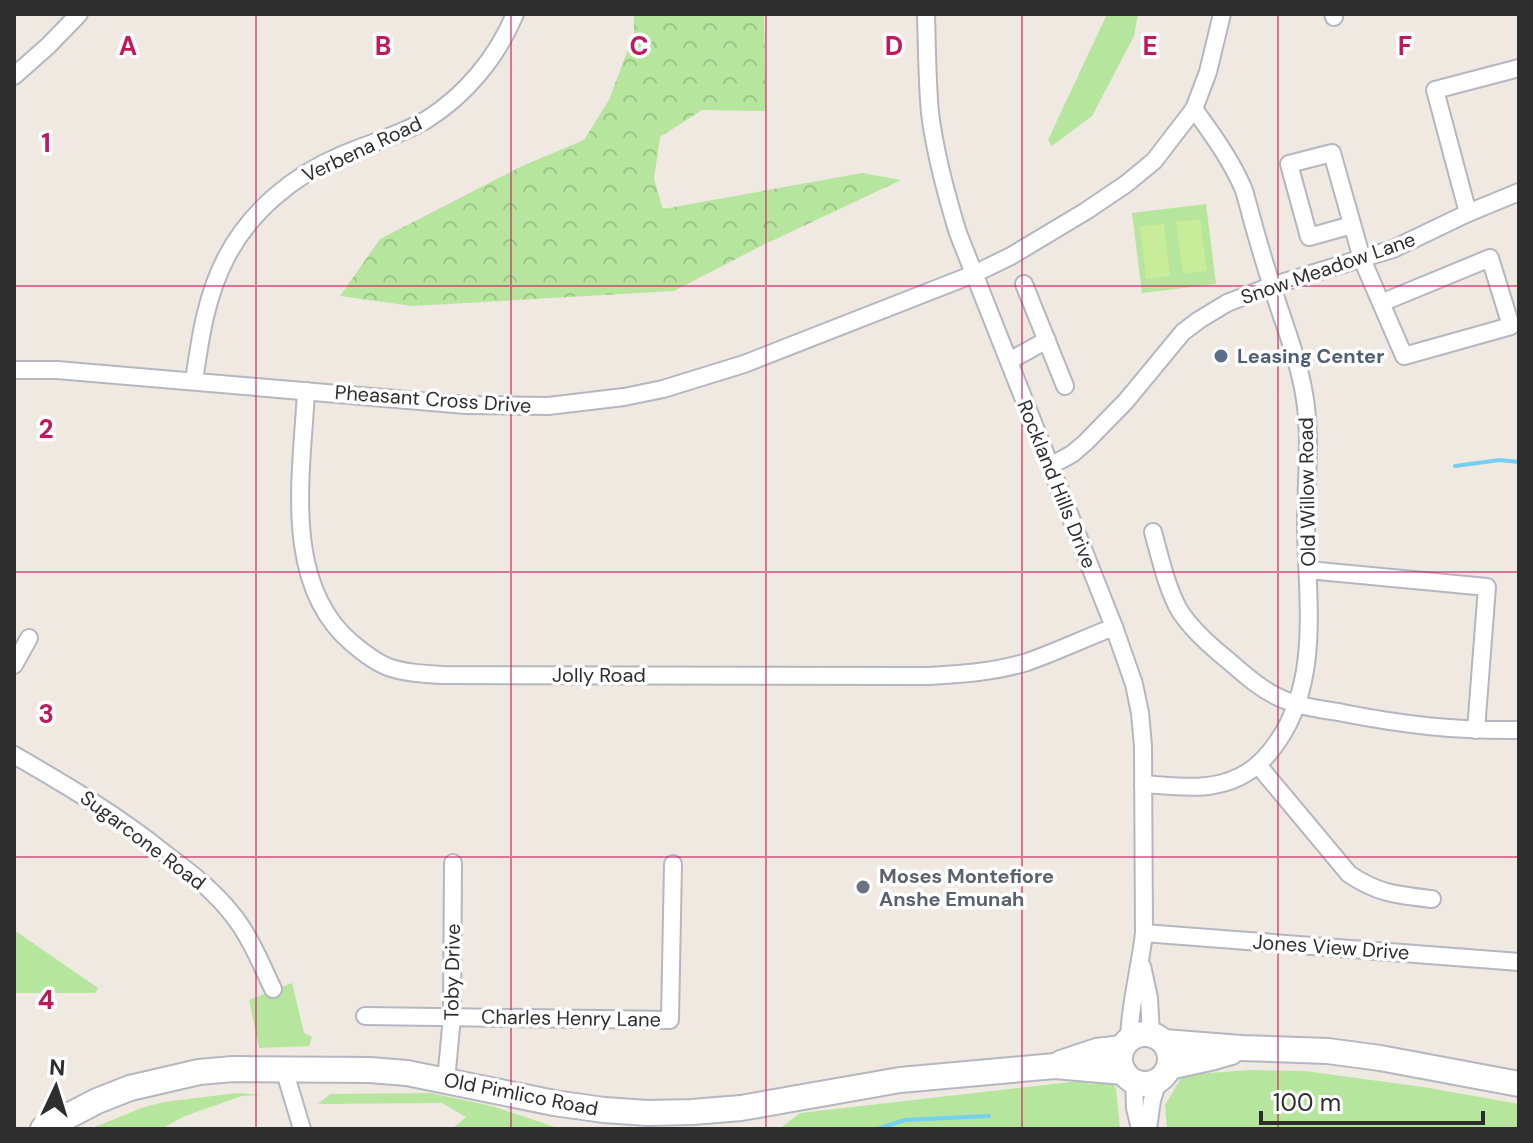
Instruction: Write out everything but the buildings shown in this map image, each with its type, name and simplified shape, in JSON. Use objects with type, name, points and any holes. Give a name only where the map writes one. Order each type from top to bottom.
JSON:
[{"type":"street","points":[[14,76],[79,14]]},
{"type":"street","name":"Verbena Road","points":[[194,381],[202,327],[212,288],[240,234],[286,187],[312,170],[341,155],[404,132],[450,102],[494,55],[515,14]]},
{"type":"street","name":"Rockland Hills Drive","points":[[926,14],[932,126],[948,201],[1114,627],[1134,684],[1140,713],[1144,933],[1141,961],[1149,998],[1137,1053],[1135,1108],[1140,1129]]},
{"type":"street","name":"Pheasant Cross Drive","points":[[14,370],[57,370],[508,407],[574,404],[676,386],[744,364],[974,274],[1047,235],[1126,184],[1154,161],[1194,109],[1208,72],[1222,14]]},
{"type":"street","points":[[1468,213],[1435,90],[1519,68]]},
{"type":"street","name":"Old Willow Road","points":[[1143,784],[1206,787],[1240,777],[1258,765],[1285,731],[1298,705],[1308,645],[1308,449],[1304,390],[1244,190],[1221,146],[1194,109]]},
{"type":"street","points":[[1352,225],[1309,237],[1289,164],[1332,153],[1362,259],[1381,303],[1404,356],[1511,326],[1490,258],[1381,303]]},
{"type":"street","name":"Snow Meadow Lane","points":[[1050,466],[1086,442],[1126,401],[1183,332],[1227,303],[1271,286],[1393,249],[1519,192]]},
{"type":"street","points":[[1024,284],[1065,386]]},
{"type":"street","points":[[1009,361],[1047,340]]},
{"type":"street","name":"Jolly Road","points":[[306,391],[301,533],[315,594],[327,617],[345,637],[369,658],[390,668],[414,673],[458,675],[928,676],[993,670],[1026,662],[1114,627]]},
{"type":"street","points":[[1153,532],[1171,589],[1179,608],[1192,626],[1258,686],[1277,697],[1298,705],[1395,723],[1436,728],[1519,730]]},
{"type":"street","points":[[1308,570],[1487,587],[1476,730]]},
{"type":"street","points":[[14,665],[29,638]]},
{"type":"street","name":"Sugarcone Road","points":[[14,755],[81,793],[141,834],[209,889],[233,915],[250,941],[273,989]]},
{"type":"street","points":[[1258,765],[1349,874],[1388,894],[1432,899]]},
{"type":"street","name":"Toby Drive","points":[[446,1080],[452,1017],[453,863]]},
{"type":"street","name":"Charles Henry Lane","points":[[365,1016],[670,1020],[673,864]]},
{"type":"street","name":"Jones View Drive","points":[[1144,933],[1519,962]]},
{"type":"street","name":"Old Pimlico Road","points":[[1137,1053],[1144,1084],[1164,1073],[1241,1048]]},
{"type":"street","name":"Old Pimlico Road","points":[[43,1129],[130,1088],[199,1072],[233,1069],[370,1070],[446,1080],[554,1103],[648,1113],[741,1108],[900,1080],[1055,1066],[1137,1053],[1241,1048],[1341,1053],[1519,1084]]},
{"type":"street","points":[[1137,1053],[1170,1056],[1152,1100],[1148,1129]]},
{"type":"street","points":[[284,1069],[302,1129]]},
{"type":"green space","points":[[634,14],[764,14],[766,111],[702,110],[660,137],[654,179],[663,209],[862,173],[901,180],[674,291],[412,306],[340,296],[380,239],[522,166],[584,140],[609,100],[634,33]]},
{"type":"green space","points":[[1107,14],[1138,14],[1134,36],[1092,116],[1052,146],[1048,140]]},
{"type":"green space","points":[[1206,204],[1216,284],[1142,293],[1132,213]]},
{"type":"green space","points":[[1200,219],[1207,271],[1183,274],[1176,222]]},
{"type":"green space","points":[[1164,224],[1170,276],[1146,279],[1140,226]]},
{"type":"green space","points":[[14,930],[98,988],[95,993],[14,993]]},
{"type":"green space","points":[[292,983],[304,1033],[312,1037],[309,1046],[259,1048],[249,1000]]},
{"type":"green space","points":[[1249,1070],[1305,1071],[1519,1104],[1519,1129],[1167,1129],[1165,1105],[1183,1075]]},
{"type":"green space","points":[[1088,1080],[1089,1084],[1111,1082],[1116,1088],[1120,1129],[779,1129],[800,1113]]},
{"type":"green space","points":[[237,1093],[262,1095],[242,1096],[185,1116],[161,1129],[90,1129],[164,1102]]},
{"type":"green space","points":[[430,1093],[492,1106],[561,1129],[452,1129],[466,1117],[442,1103],[318,1104],[330,1094]]},
{"type":"waterway","points":[[1455,466],[1500,460],[1519,462]]},
{"type":"waterway","points":[[877,1129],[905,1120],[989,1116]]},
{"type":"place","name":"Leasing Center","points":[[1221,356]]},
{"type":"place","name":"Moses Montefiore Anshe Emunah","points":[[863,887]]}]
